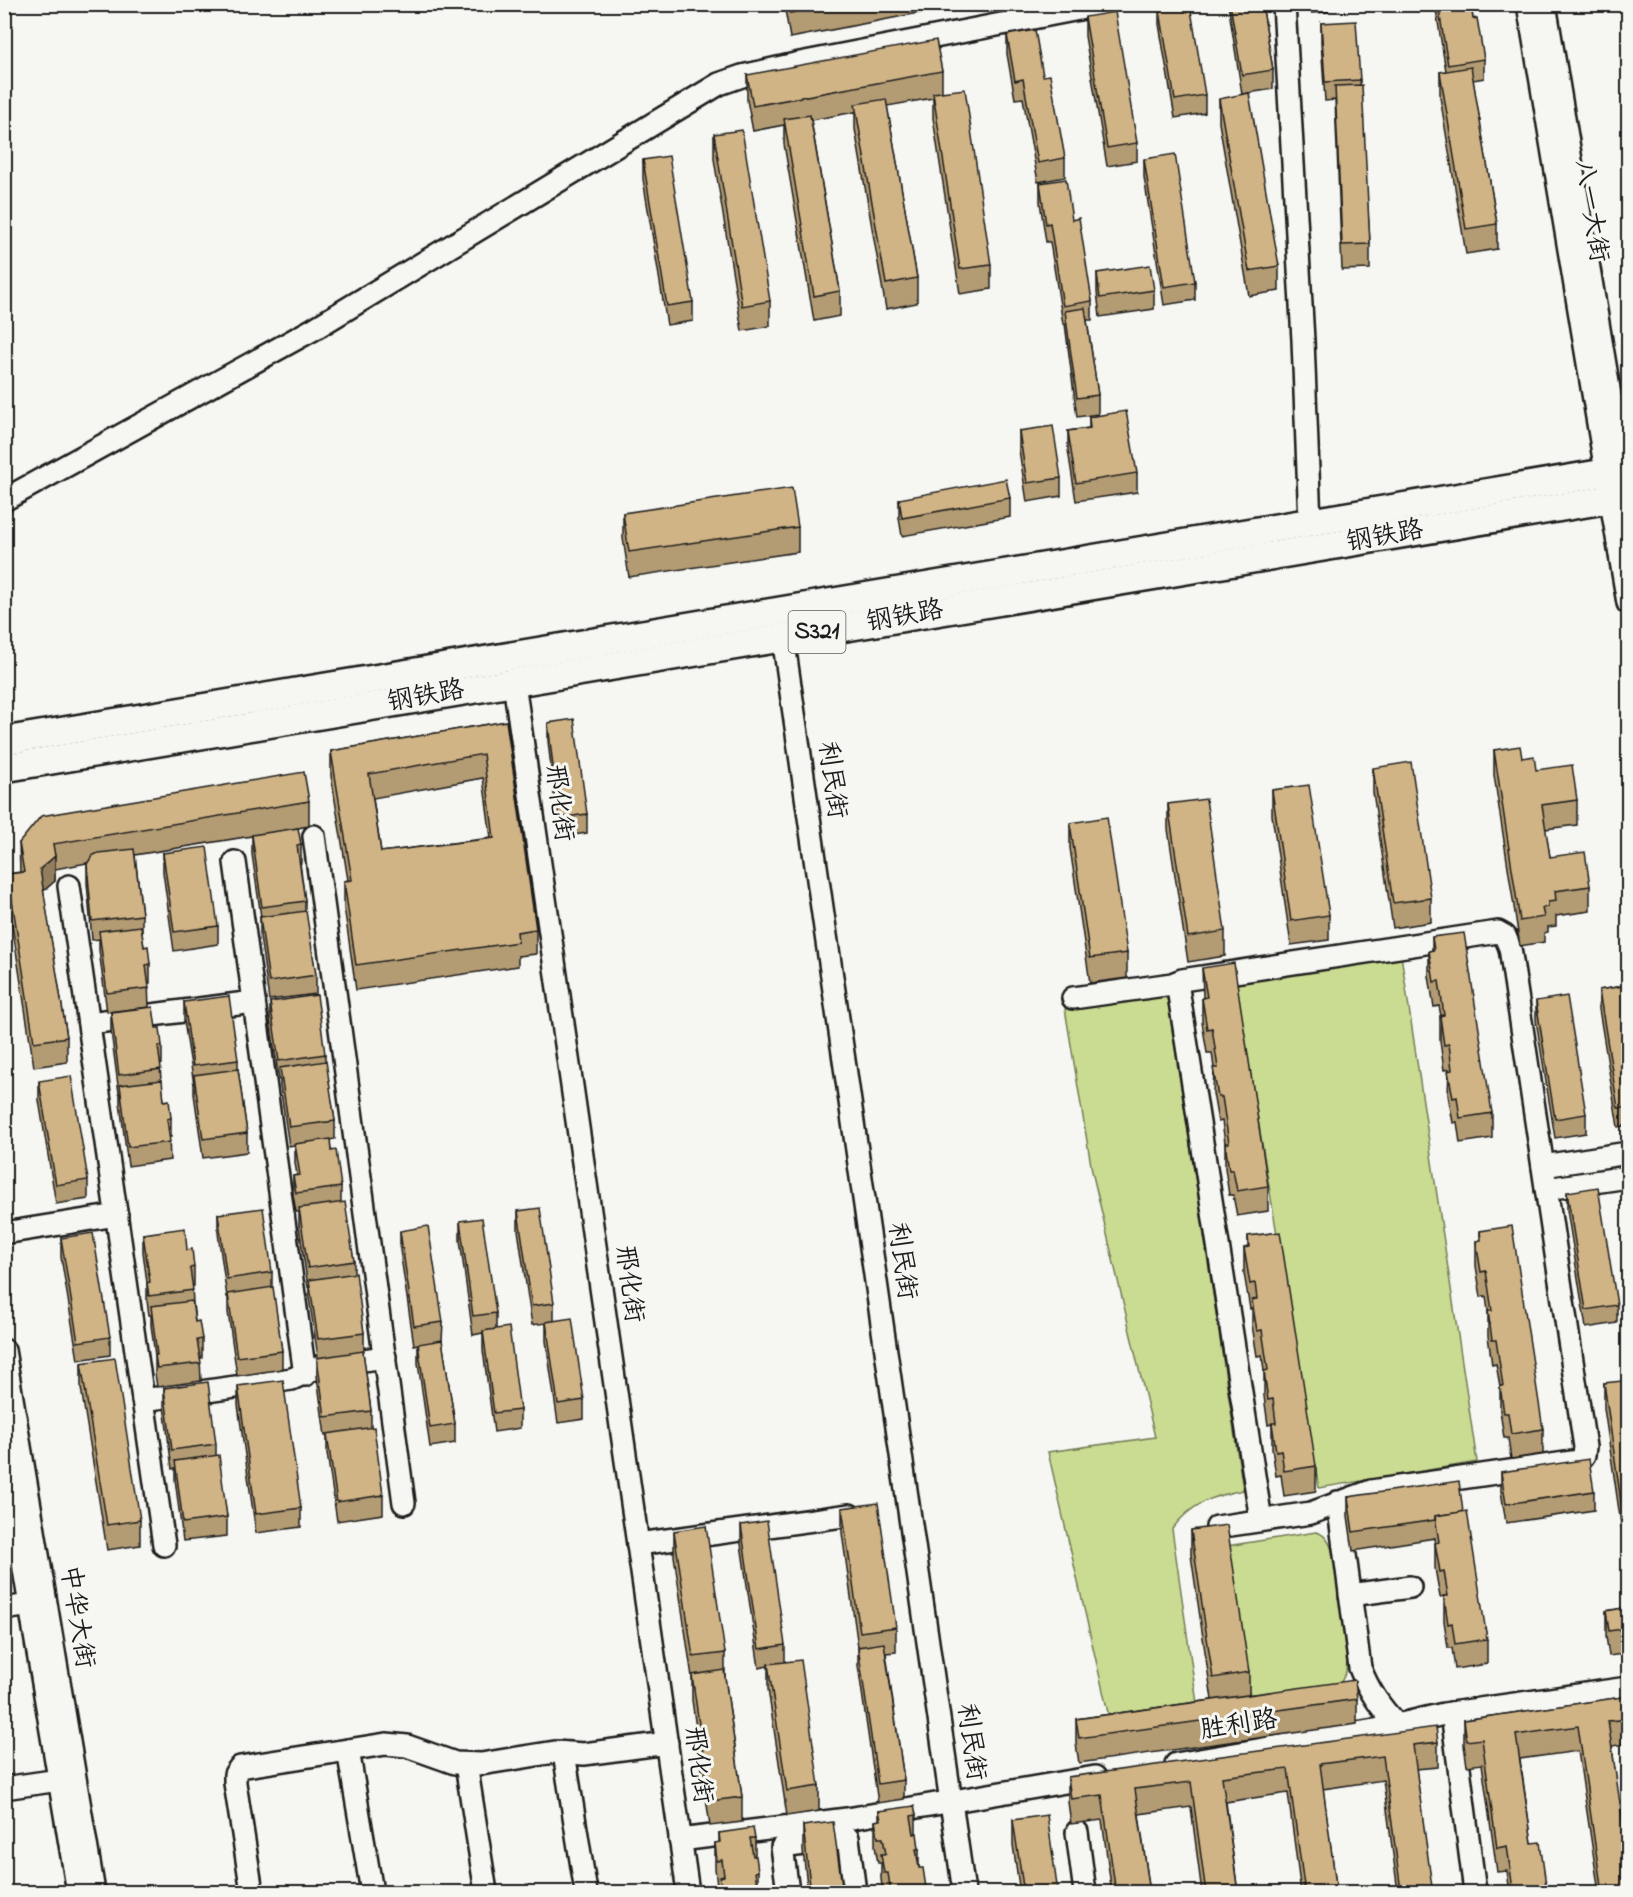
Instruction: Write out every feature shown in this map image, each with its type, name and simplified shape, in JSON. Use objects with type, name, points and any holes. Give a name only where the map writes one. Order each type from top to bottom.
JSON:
[{"type":"main road","name":"钢铁路","points":[[4,741],[1310,523],[1622,487]]},
{"type":"main road","name":"钢铁路","points":[[4,768],[783,638],[1622,487]]},
{"type":"street","points":[[4,501],[312,330],[719,84],[742,76],[800,63],[1105,4]]},
{"type":"street","points":[[1284,4],[1303,340],[1310,523]]},
{"type":"street","name":"八一大街","points":[[1528,4],[1622,487]]},
{"type":"street","name":"八一大街","points":[[1545,4],[1622,487],[1629,603]]},
{"type":"street","name":"利民街","points":[[783,638],[964,1893]]},
{"type":"street","name":"邢化街","points":[[514,682],[688,1893]]},
{"type":"street","points":[[314,836],[404,1503]]},
{"type":"street","points":[[235,862],[304,1375]]},
{"type":"street","points":[[69,886],[164,1545]]},
{"type":"street","points":[[1073,998],[1498,932],[1505,936],[1510,948],[1585,1447],[1584,1455],[1579,1461],[1371,1491],[1311,1513],[1217,1527]]},
{"type":"street","points":[[1177,982],[1260,1520]]},
{"type":"street","points":[[313,1004],[336,1001]]},
{"type":"street","points":[[89,1023],[254,1006],[278,1008]]},
{"type":"street","points":[[1543,1166],[1629,1153]]},
{"type":"street","points":[[1546,1189],[1629,1177]]},
{"type":"street","points":[[4,1233],[117,1215]]},
{"type":"street","name":"中华大街","points":[[4,1350],[94,1893]]},
{"type":"street","points":[[143,1400],[292,1379],[321,1366],[385,1357]]},
{"type":"street","name":"中华大街","points":[[4,1450],[78,1893]]},
{"type":"street","points":[[1338,1502],[1360,1668],[1379,1706],[1396,1725]]},
{"type":"street","points":[[638,1544],[850,1515]]},
{"type":"street","points":[[1350,1595],[1410,1587]]},
{"type":"street","points":[[4,1609],[30,1605]]},
{"type":"street","name":"胜利路","points":[[1160,1766],[1396,1725],[1452,1713],[1629,1688]]},
{"type":"street","points":[[1452,1713],[1475,1893]]},
{"type":"street","points":[[252,1893],[235,1783],[235,1774],[240,1767],[386,1744],[407,1746],[455,1763],[481,1764],[555,1752],[584,1754],[666,1743]]},
{"type":"street","points":[[348,1750],[372,1893]]},
{"type":"street","points":[[564,1753],[586,1893]]},
{"type":"street","points":[[466,1764],[486,1893]]},
{"type":"street","points":[[680,1840],[847,1819],[1113,1774]]},
{"type":"street","points":[[4,1788],[59,1780]]},
{"type":"street","points":[[1077,1832],[1085,1893]]},
{"type":"street","points":[[788,1893],[782,1846],[848,1838],[855,1893]]},
{"type":"green space","points":[[1401,955],[1477,1462],[1319,1488],[1235,981]]},
{"type":"green space","points":[[1163,996],[1168,1000],[1243,1490],[1203,1502],[1187,1513],[1172,1529],[1199,1717],[1112,1730],[1048,1452],[1155,1437],[1092,1171],[1065,1009]]},
{"type":"green space","points":[[1316,1532],[1327,1539],[1335,1561],[1347,1660],[1346,1672],[1339,1686],[1251,1707],[1227,1546]]},
{"type":"building","points":[[788,4],[835,4],[790,13]]},
{"type":"building","points":[[1190,4],[1205,95],[1175,100],[1159,5]]},
{"type":"building","points":[[1230,4],[1262,4],[1273,70],[1242,75]]},
{"type":"building","points":[[1438,4],[1471,4],[1473,19],[1477,18],[1484,59],[1448,65]]},
{"type":"building","points":[[1115,12],[1137,143],[1107,148],[1085,17]]},
{"type":"building","points":[[1356,21],[1360,80],[1325,82],[1321,23]]},
{"type":"building","points":[[1035,30],[1043,76],[1050,75],[1065,158],[1038,163],[1023,79],[1015,81],[1007,35]]},
{"type":"building","points":[[936,40],[942,71],[753,106],[747,75]]},
{"type":"building","points":[[1471,67],[1497,224],[1466,229],[1440,72]]},
{"type":"building","points":[[1362,85],[1370,244],[1342,245],[1335,86]]},
{"type":"building","points":[[965,89],[991,265],[960,269],[933,93]]},
{"type":"building","points":[[1249,93],[1279,266],[1249,271],[1219,99]]},
{"type":"building","points":[[886,99],[917,278],[886,284],[855,104]]},
{"type":"building","points":[[810,115],[840,291],[814,296],[784,119]]},
{"type":"building","points":[[742,130],[770,301],[742,306],[714,134]]},
{"type":"building","points":[[1175,154],[1195,282],[1164,287],[1144,159]]},
{"type":"building","points":[[669,156],[693,302],[667,306],[643,160]]},
{"type":"building","points":[[1066,179],[1072,220],[1079,218],[1092,301],[1063,306],[1050,223],[1046,224],[1040,183]]},
{"type":"building","points":[[1150,265],[1154,290],[1100,298],[1097,273]]},
{"type":"building","points":[[1085,308],[1098,395],[1077,398],[1065,311]]},
{"type":"building","points":[[1126,411],[1137,473],[1076,483],[1068,431],[1090,428],[1089,417]]},
{"type":"building","points":[[1053,426],[1061,478],[1027,483],[1019,431]]},
{"type":"building","points":[[1006,479],[1010,498],[902,518],[899,499]]},
{"type":"building","points":[[792,488],[798,527],[629,552],[623,513]]},
{"type":"building","points":[[574,719],[587,814],[559,818],[548,723]]},
{"type":"building","points":[[506,721],[536,929],[517,932],[518,942],[356,965],[344,881],[352,880],[331,751]],"holes":[[[483,754],[494,838],[381,852],[369,774]]]},
{"type":"building","points":[[1520,746],[1522,758],[1534,756],[1536,770],[1572,765],[1577,800],[1542,805],[1550,857],[1585,852],[1590,886],[1555,891],[1556,901],[1548,902],[1548,907],[1542,908],[1544,917],[1520,921],[1494,750]]},
{"type":"building","points":[[1411,762],[1431,898],[1393,903],[1373,768]]},
{"type":"building","points":[[304,772],[309,801],[53,844],[55,856],[40,869],[67,1037],[34,1042],[8,874],[24,872],[19,843],[41,816]]},
{"type":"building","points":[[1309,785],[1329,915],[1291,921],[1272,790]]},
{"type":"building","points":[[1206,799],[1225,931],[1188,937],[1168,804]]},
{"type":"building","points":[[1107,817],[1127,953],[1090,958],[1070,823]]},
{"type":"building","points":[[298,828],[301,844],[297,845],[305,901],[262,907],[252,835]]},
{"type":"building","points":[[207,847],[218,926],[174,932],[163,853]]},
{"type":"building","points":[[134,849],[142,915],[92,921],[87,864],[92,856],[98,853]]},
{"type":"building","points":[[306,911],[316,975],[269,982],[260,917]]},
{"type":"building","points":[[141,926],[144,947],[148,946],[150,964],[146,965],[149,988],[107,993],[99,931]]},
{"type":"building","points":[[1464,933],[1492,1113],[1460,1118],[1457,1097],[1453,1098],[1448,1071],[1452,1070],[1449,1044],[1444,1045],[1440,1016],[1444,1015],[1439,981],[1434,982],[1429,951],[1434,950],[1432,937]]},
{"type":"building","points":[[1234,963],[1268,1186],[1237,1191],[1233,1170],[1229,1170],[1225,1143],[1229,1143],[1222,1097],[1218,1097],[1213,1068],[1218,1068],[1212,1028],[1207,1029],[1202,998],[1207,997],[1202,968]]},
{"type":"building","points":[[1629,985],[1629,1107],[1618,1108],[1599,990]]},
{"type":"building","points":[[317,995],[325,1054],[279,1061],[270,1002]]},
{"type":"building","points":[[229,996],[238,1060],[193,1066],[184,1002]]},
{"type":"building","points":[[1567,996],[1586,1114],[1555,1119],[1536,1001]]},
{"type":"building","points":[[153,1007],[156,1028],[160,1028],[162,1046],[158,1046],[161,1069],[119,1075],[111,1012]]},
{"type":"building","points":[[326,1061],[335,1121],[289,1127],[280,1068]]},
{"type":"building","points":[[238,1069],[247,1133],[203,1139],[194,1075]]},
{"type":"building","points":[[71,1076],[88,1180],[56,1185],[39,1081]]},
{"type":"building","points":[[162,1080],[164,1101],[169,1100],[171,1118],[167,1119],[170,1142],[128,1147],[120,1085]]},
{"type":"building","points":[[330,1139],[331,1151],[336,1150],[341,1187],[296,1193],[293,1176],[300,1175],[295,1144]]},
{"type":"building","points":[[1598,1187],[1617,1305],[1586,1310],[1567,1192]]},
{"type":"building","points":[[345,1202],[354,1261],[308,1268],[299,1208]]},
{"type":"building","points":[[263,1208],[272,1272],[227,1279],[218,1214]]},
{"type":"building","points":[[540,1208],[554,1303],[532,1306],[518,1211]]},
{"type":"building","points":[[482,1218],[496,1313],[473,1316],[460,1221]]},
{"type":"building","points":[[428,1226],[443,1322],[414,1326],[400,1231]]},
{"type":"building","points":[[1512,1226],[1543,1429],[1511,1434],[1508,1413],[1504,1413],[1500,1386],[1503,1386],[1496,1340],[1492,1340],[1488,1311],[1492,1311],[1486,1271],[1481,1272],[1476,1241],[1481,1240],[1480,1231]]},
{"type":"building","points":[[185,1228],[187,1250],[192,1249],[194,1267],[190,1268],[193,1290],[149,1296],[147,1283],[150,1282],[143,1234]]},
{"type":"building","points":[[1280,1232],[1316,1466],[1284,1471],[1281,1450],[1276,1451],[1272,1423],[1276,1423],[1273,1399],[1268,1400],[1264,1371],[1268,1370],[1262,1330],[1257,1331],[1252,1300],[1257,1299],[1255,1283],[1250,1284],[1244,1248],[1249,1247],[1248,1236]]},
{"type":"building","points":[[93,1233],[110,1337],[78,1342],[61,1238]]},
{"type":"building","points":[[356,1273],[364,1333],[318,1339],[309,1280]]},
{"type":"building","points":[[273,1287],[282,1351],[237,1357],[228,1294]]},
{"type":"building","points":[[192,1301],[195,1322],[199,1321],[202,1339],[197,1340],[201,1363],[157,1368],[151,1306]]},
{"type":"building","points":[[572,1318],[584,1400],[558,1404],[546,1322]]},
{"type":"building","points":[[509,1327],[520,1410],[494,1413],[483,1331]]},
{"type":"building","points":[[442,1340],[455,1424],[430,1428],[418,1344]]},
{"type":"building","points":[[363,1351],[371,1411],[325,1417],[317,1358]]},
{"type":"building","points":[[115,1358],[140,1520],[107,1525],[81,1363]]},
{"type":"building","points":[[283,1380],[301,1508],[256,1514],[238,1386]]},
{"type":"building","points":[[1622,1381],[1623,1386],[1629,1385],[1628,1550],[1604,1383]]},
{"type":"building","points":[[208,1382],[216,1444],[172,1450],[164,1388]]},
{"type":"building","points":[[374,1427],[383,1495],[337,1502],[327,1434]]},
{"type":"building","points":[[219,1455],[227,1517],[183,1523],[175,1461]]},
{"type":"building","points":[[1589,1459],[1594,1491],[1506,1504],[1501,1472]]},
{"type":"building","points":[[1459,1481],[1463,1512],[1435,1516],[1435,1520],[1353,1532],[1348,1497]]},
{"type":"building","points":[[878,1503],[896,1627],[860,1632],[842,1508]]},
{"type":"building","points":[[1467,1511],[1487,1639],[1455,1644],[1452,1623],[1448,1624],[1444,1596],[1448,1596],[1444,1571],[1440,1572],[1435,1543],[1439,1542],[1435,1516]]},
{"type":"building","points":[[767,1521],[785,1645],[759,1649],[741,1525]]},
{"type":"building","points":[[1227,1525],[1249,1672],[1213,1678],[1191,1530]]},
{"type":"building","points":[[706,1526],[725,1653],[693,1657],[674,1531]]},
{"type":"building","points":[[1629,1565],[1629,1583],[1626,1566]]},
{"type":"building","points":[[1629,1607],[1629,1628],[1609,1631],[1606,1611]]},
{"type":"building","points":[[884,1643],[904,1780],[878,1784],[858,1647]]},
{"type":"building","points":[[801,1660],[819,1786],[787,1791],[768,1664]]},
{"type":"building","points":[[724,1670],[742,1797],[710,1801],[692,1675]]},
{"type":"building","points":[[1355,1680],[1357,1699],[1079,1738],[1076,1719]]},
{"type":"building","points":[[1629,1696],[1629,1719],[1608,1721],[1629,1865],[1629,1893],[1602,1893],[1578,1726],[1516,1735],[1532,1843],[1540,1842],[1546,1885],[1513,1890],[1507,1846],[1497,1848],[1482,1739],[1467,1741],[1464,1720]]},
{"type":"building","points":[[1436,1727],[1438,1742],[1413,1745],[1432,1887],[1426,1888],[1426,1893],[1394,1893],[1401,1891],[1383,1756],[1320,1764],[1337,1893],[1305,1893],[1288,1769],[1222,1777],[1238,1893],[1206,1893],[1191,1782],[1135,1789],[1150,1893],[1116,1893],[1102,1795],[1071,1799],[1068,1777]]},
{"type":"building","points":[[914,1806],[916,1815],[911,1816],[914,1834],[917,1833],[919,1849],[916,1849],[919,1868],[923,1868],[926,1888],[921,1888],[922,1893],[891,1893],[888,1873],[884,1873],[881,1854],[886,1854],[883,1838],[878,1838],[875,1821],[881,1820],[879,1811]]},
{"type":"building","points":[[1047,1815],[1058,1893],[1024,1893],[1013,1820]]},
{"type":"building","points":[[833,1822],[843,1893],[811,1893],[803,1826]]},
{"type":"building","points":[[753,1828],[755,1838],[750,1838],[753,1856],[756,1856],[758,1871],[755,1872],[758,1891],[762,1890],[763,1893],[722,1893],[720,1877],[724,1876],[722,1860],[717,1861],[715,1843],[720,1842],[719,1833]]}]
